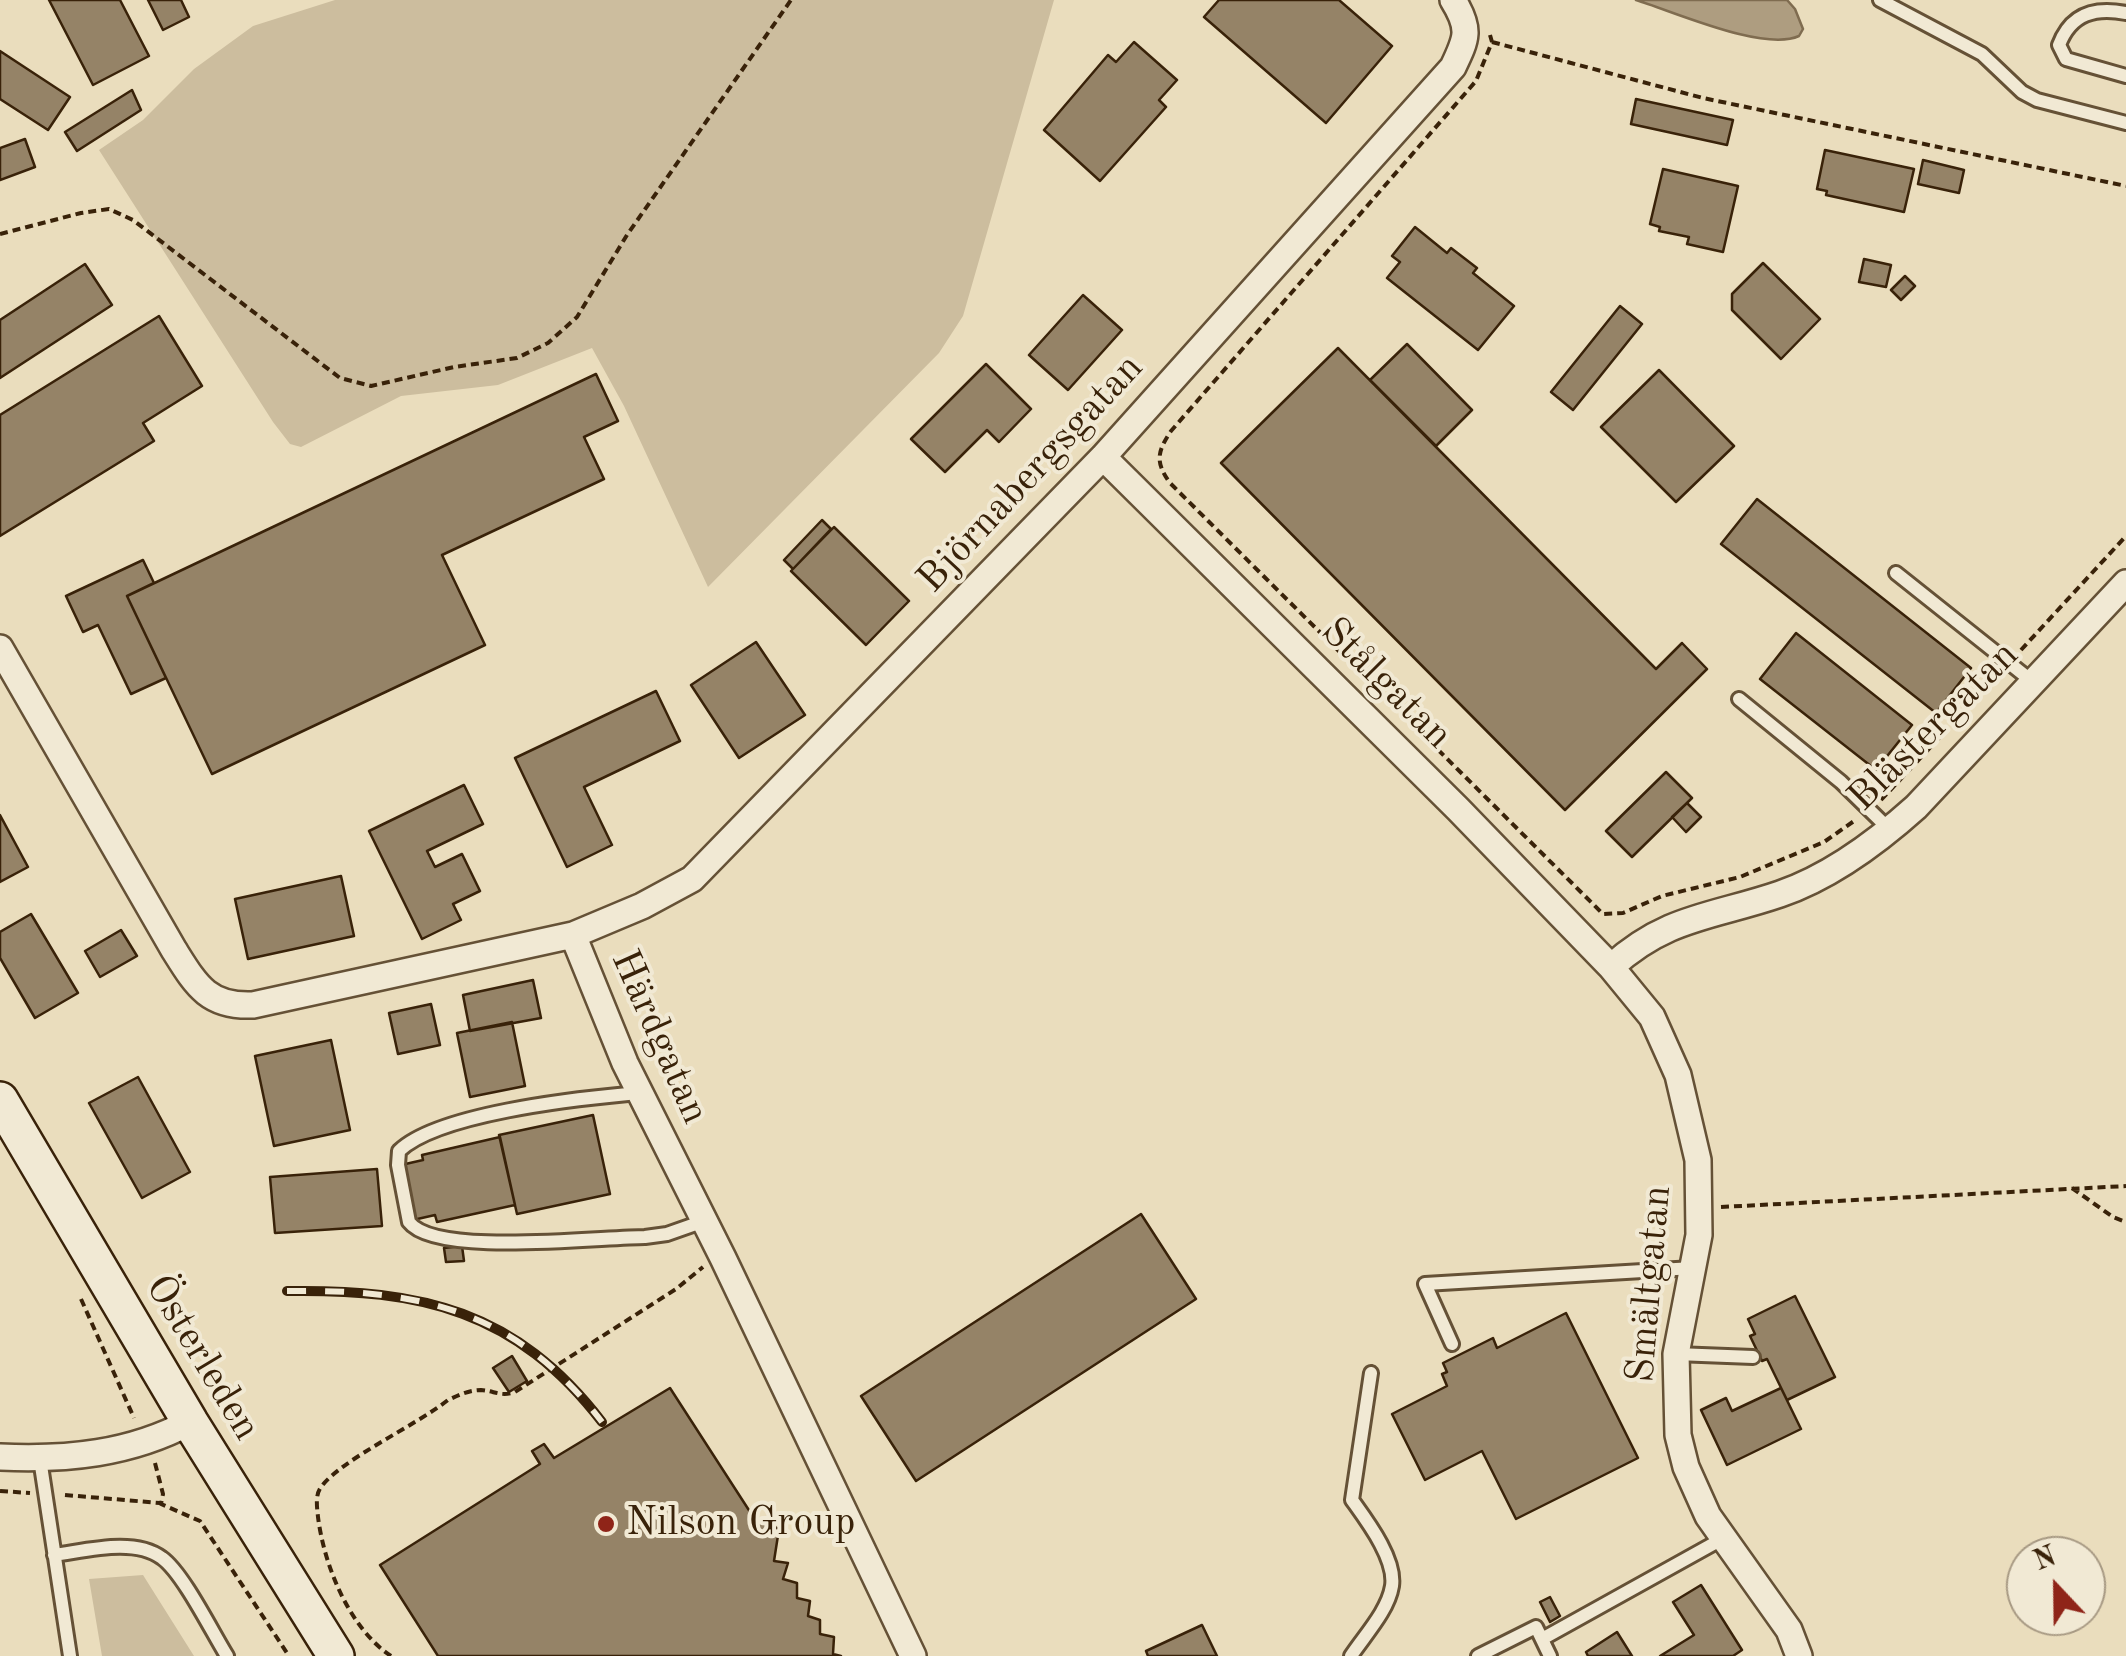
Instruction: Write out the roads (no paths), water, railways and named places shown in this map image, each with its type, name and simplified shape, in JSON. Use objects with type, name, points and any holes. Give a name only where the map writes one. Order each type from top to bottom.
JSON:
[{"type":"main road","name":"Österleden","points":[[0,1100],[190,1422],[336,1656]]},
{"type":"street","name":"Björnabergsgatan","points":[[573,935],[642,906],[692,879],[1103,457],[1453,67],[1466,39],[1464,18],[1453,0]]},
{"type":"street","name":"Stålgatan","points":[[1103,457],[1612,968]]},
{"type":"street","name":"Blästergatan","points":[[1612,968],[1658,932],[1691,918],[1783,893],[1838,866],[1890,830],[2126,583]]},
{"type":"street","name":"Härdgatan","points":[[0,648],[174,950],[212,998],[236,1006],[253,1004],[573,935],[697,1224],[913,1656]]},
{"type":"street","name":"Smältgatan","points":[[1612,968],[1652,1017],[1669,1050],[1689,1112],[1698,1160],[1700,1235],[1676,1354],[1678,1435],[1686,1466],[1722,1539],[1789,1630],[1800,1656]]},
{"type":"street","points":[[0,1457],[72,1458],[146,1443],[190,1422]]},
{"type":"lane","points":[[1880,0],[1982,54],[2022,92],[2037,100],[2126,122]]},
{"type":"lane","points":[[2126,13],[2108,9],[2087,12],[2069,27],[2059,45],[2066,58],[2126,76]]},
{"type":"lane","points":[[1896,573],[2033,682]]},
{"type":"lane","points":[[1739,700],[1841,782],[1890,830]]},
{"type":"lane","points":[[637,1088],[628,1094],[524,1109],[421,1135],[400,1151],[398,1166],[409,1222],[436,1238],[490,1244],[645,1237],[697,1224]]},
{"type":"lane","points":[[1452,1344],[1425,1284],[1693,1268]]},
{"type":"lane","points":[[1676,1354],[1754,1357]]},
{"type":"lane","points":[[1351,1656],[1384,1606],[1393,1584],[1380,1541],[1352,1500],[1370,1374]]},
{"type":"lane","points":[[40,1459],[70,1656]]},
{"type":"lane","points":[[1542,1639],[1722,1539]]},
{"type":"lane","points":[[54,1555],[130,1548],[160,1556],[178,1577],[227,1656]]},
{"type":"lane","points":[[1478,1656],[1536,1627],[1550,1656]]},
{"type":"lane","points":[[1362,1639],[1370,1656]]},
{"type":"railway","points":[[287,1291],[381,1295],[462,1314],[500,1331],[535,1354],[569,1384],[602,1422]]},
{"type":"place","name":"Nilson Group","points":[[606,1524]]}]
